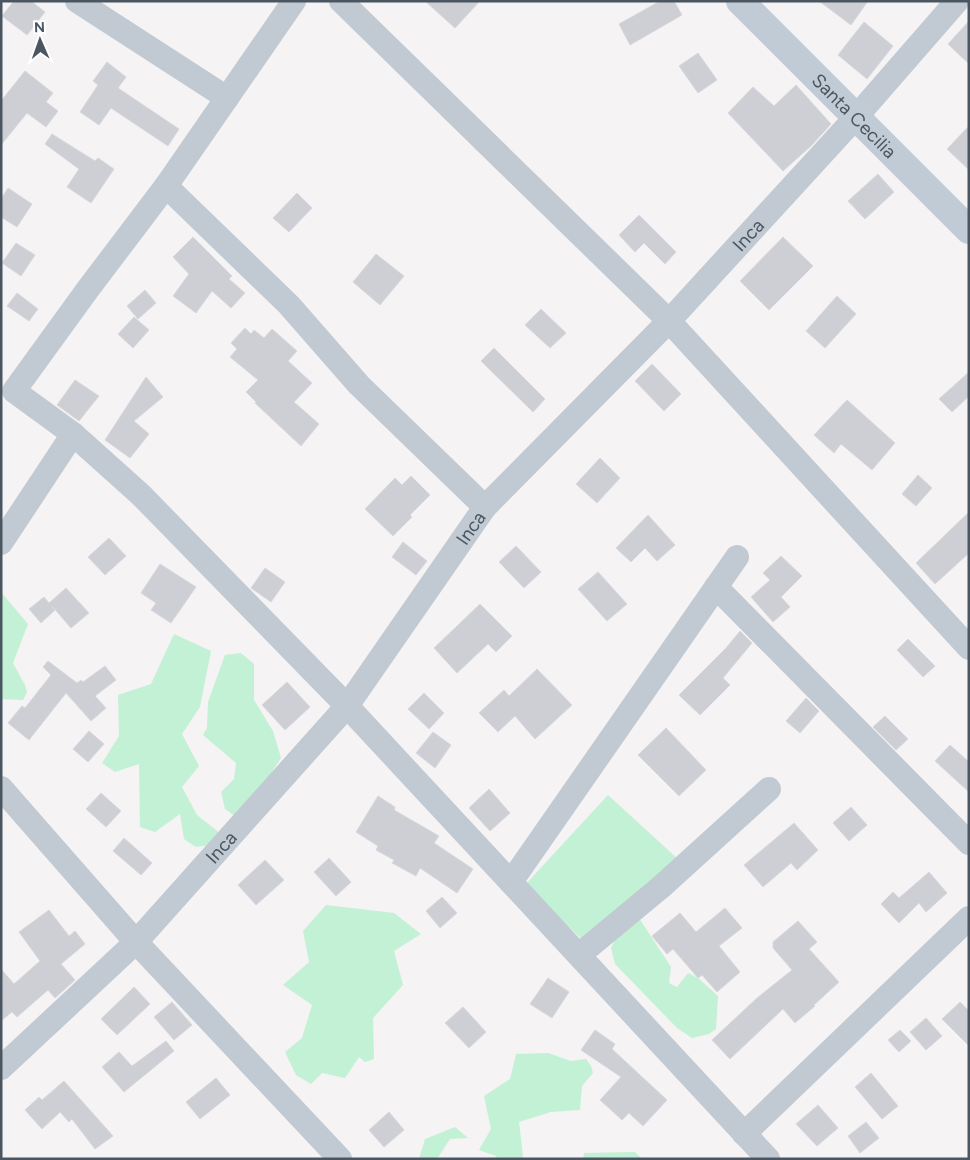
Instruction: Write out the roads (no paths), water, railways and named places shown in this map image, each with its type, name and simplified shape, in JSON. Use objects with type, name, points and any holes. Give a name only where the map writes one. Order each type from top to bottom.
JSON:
[{"type":"street","points":[[77,1],[227,98]]},
{"type":"street","points":[[294,1],[166,186],[88,289],[8,386],[73,434],[141,495],[347,706],[768,1159]]},
{"type":"street","points":[[341,1],[669,321],[969,648]]},
{"type":"street","name":"Santa Cecilia","points":[[740,1],[969,230]]},
{"type":"street","name":"Inca","points":[[1,1068],[136,942],[347,706],[485,506],[669,321],[856,118],[958,1]]},
{"type":"street","points":[[166,186],[289,305],[359,385],[485,506]]},
{"type":"street","points":[[1,543],[73,434]]},
{"type":"street","points":[[511,882],[737,557]]},
{"type":"street","points":[[716,587],[969,843]]},
{"type":"street","points":[[1,788],[136,942],[340,1159]]},
{"type":"street","points":[[579,955],[661,887],[769,789]]},
{"type":"street","points":[[744,1134],[969,918]]}]
